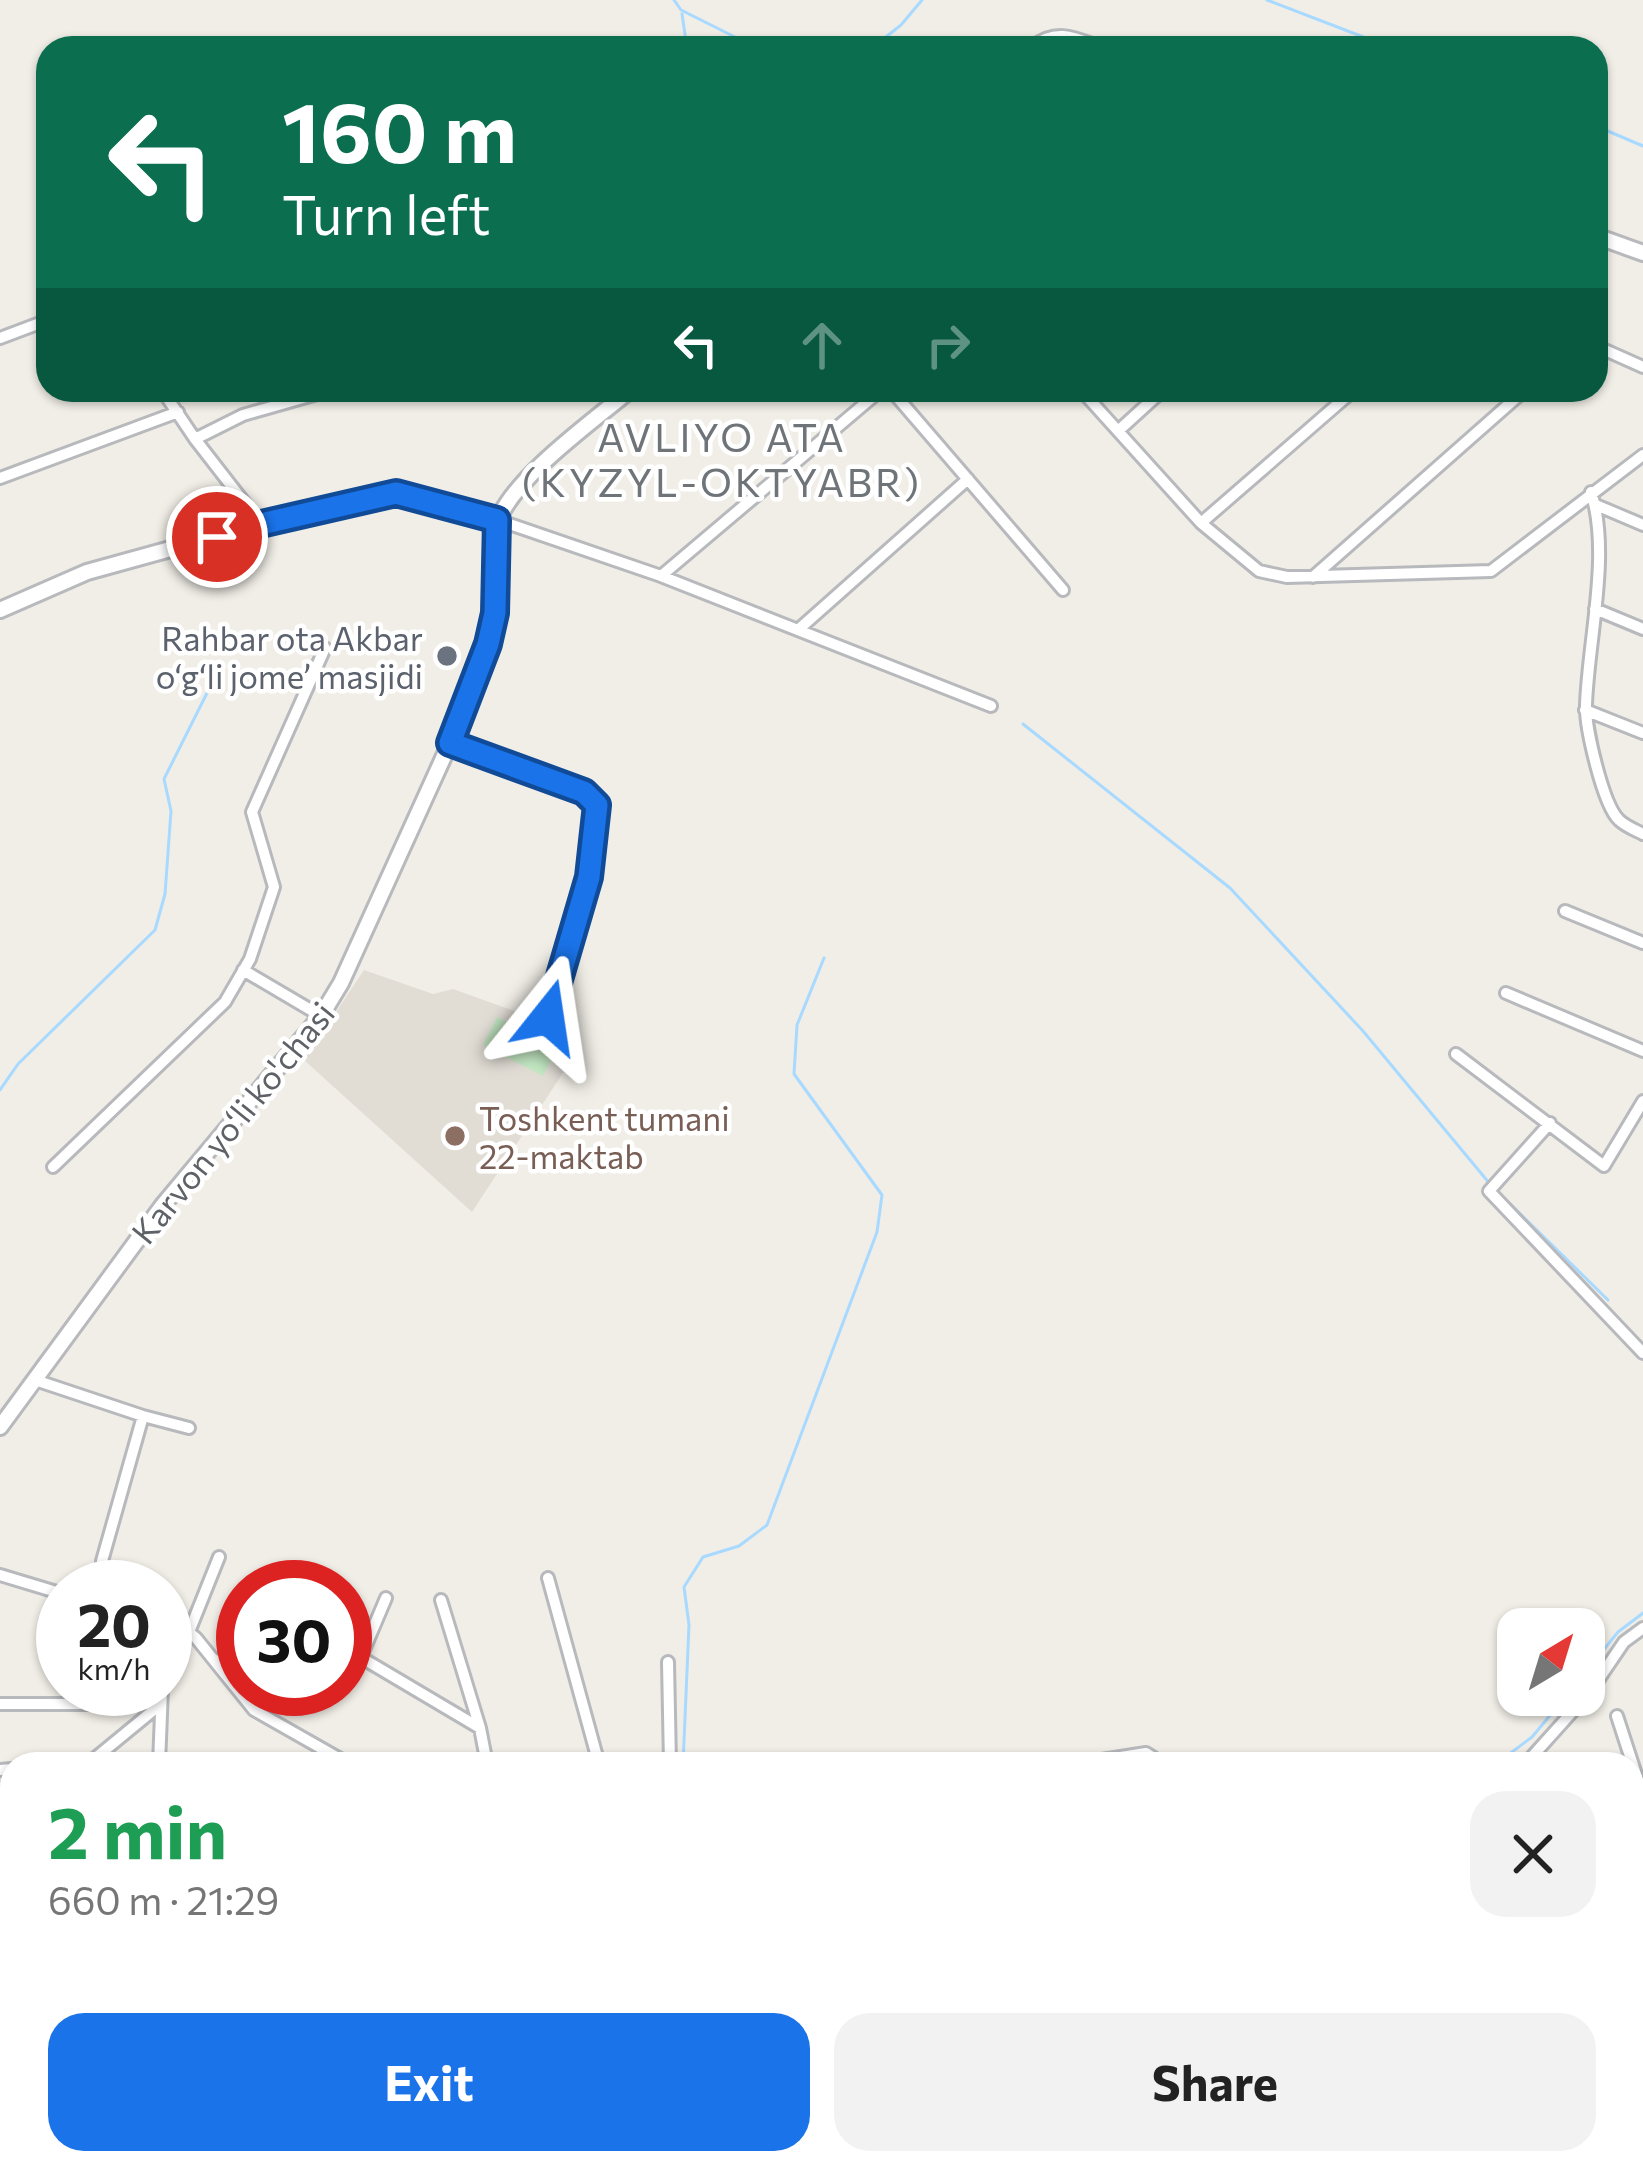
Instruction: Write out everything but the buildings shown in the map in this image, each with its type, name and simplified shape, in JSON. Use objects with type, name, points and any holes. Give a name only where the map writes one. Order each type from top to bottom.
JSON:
[{"type":"street","points":[[1608,240],[1643,253]]},
{"type":"street","points":[[0,338],[36,324]]},
{"type":"street","points":[[1608,352],[1643,368]]},
{"type":"street","points":[[171,402],[261,524]]},
{"type":"street","points":[[195,439],[243,415],[289,402]]},
{"type":"street","points":[[497,520],[524,481],[616,402]]},
{"type":"street","points":[[661,575],[867,402]]},
{"type":"street","points":[[901,402],[1063,590]]},
{"type":"street","points":[[1092,402],[1201,523],[1259,571],[1287,577],[1491,571],[1641,460]]},
{"type":"street","points":[[1118,431],[1149,402]]},
{"type":"street","points":[[1201,523],[1340,402]]},
{"type":"street","points":[[1313,577],[1511,402]]},
{"type":"street","points":[[0,478],[178,412]]},
{"type":"street","points":[[800,629],[968,479]]},
{"type":"street","points":[[0,610],[87,572],[396,493],[497,520],[661,575],[992,706]]},
{"type":"street","points":[[1594,499],[1643,525]]},
{"type":"street","points":[[1594,499],[1598,552],[1585,710],[1606,799],[1617,819],[1643,834]]},
{"type":"street","name":"Karvon yo‘li ko'chasi","points":[[0,1427],[163,1204],[321,1016],[357,950],[450,743],[492,628],[497,520]]},
{"type":"street","points":[[1595,609],[1643,629]]},
{"type":"street","points":[[52,1167],[225,1001],[243,970],[274,887],[252,812],[325,648]]},
{"type":"street","points":[[1585,710],[1643,734]]},
{"type":"street","points":[[450,743],[584,792],[597,805],[589,877],[548,1017]]},
{"type":"street","points":[[1565,911],[1643,943]]},
{"type":"street","points":[[243,970],[321,1016]]},
{"type":"street","points":[[1506,993],[1643,1051]]},
{"type":"street","points":[[1456,1054],[1604,1166],[1643,1101]]},
{"type":"street","points":[[1550,1123],[1489,1191],[1643,1353]]},
{"type":"street","points":[[35,1380],[189,1428]]},
{"type":"street","points":[[102,1560],[143,1416]]},
{"type":"street","points":[[192,1624],[219,1557]]},
{"type":"street","points":[[0,1575],[36,1586]]},
{"type":"street","points":[[548,1577],[595,1752]]},
{"type":"street","points":[[372,1632],[386,1598]]},
{"type":"street","points":[[441,1600],[485,1752]]},
{"type":"street","points":[[1536,1752],[1590,1693],[1624,1642],[1643,1628]]},
{"type":"street","points":[[192,1635],[216,1661]]},
{"type":"street","points":[[668,1662],[670,1752]]},
{"type":"street","points":[[372,1664],[480,1727]]},
{"type":"street","points":[[0,1703],[36,1703]]},
{"type":"street","points":[[103,1752],[146,1716]]},
{"type":"street","points":[[159,1752],[161,1716]]},
{"type":"street","points":[[266,1716],[328,1752]]},
{"type":"street","points":[[1617,1716],[1629,1752]]},
{"type":"shaded area","name":"Toshkent tumani 22-maktab","points":[[364,970],[433,994],[453,989],[567,1030],[576,1053],[472,1212],[304,1060]]},
{"type":"green space","points":[[497,1017],[557,1048],[543,1076],[483,1045]]},
{"type":"waterway","points":[[674,0],[681,10],[733,36]]},
{"type":"waterway","points":[[887,36],[922,0]]},
{"type":"waterway","points":[[1267,0],[1361,36]]},
{"type":"waterway","points":[[682,14],[685,36]]},
{"type":"waterway","points":[[1608,131],[1643,146]]},
{"type":"waterway","points":[[0,1090],[18,1064],[155,930],[165,894],[171,811],[164,779],[208,691]]},
{"type":"waterway","points":[[1023,724],[1230,888],[1363,1031],[1490,1184]]},
{"type":"waterway","points":[[684,1752],[689,1625],[684,1587],[703,1557],[739,1546],[767,1525],[877,1232],[882,1195],[794,1074],[797,1025],[824,958]]},
{"type":"waterway","points":[[1497,1191],[1608,1300]]},
{"type":"waterway","points":[[1605,1648],[1643,1613]]},
{"type":"waterway","points":[[1512,1752],[1550,1716]]},
{"type":"place","name":"Rahbar ota Akbar o‘g‘li jome’ masjidi","points":[[447,656]]},
{"type":"place","name":"Toshkent tumani 22-maktab","points":[[455,1136]]},
{"type":"district","name":"AVLIYO ATA (KYZYL-OKTYABR)","points":[[722,458]]},
{"type":"route","points":[[217,537],[396,493],[497,520],[495,613],[450,743],[584,792],[597,805],[589,877],[548,1017]]}]
